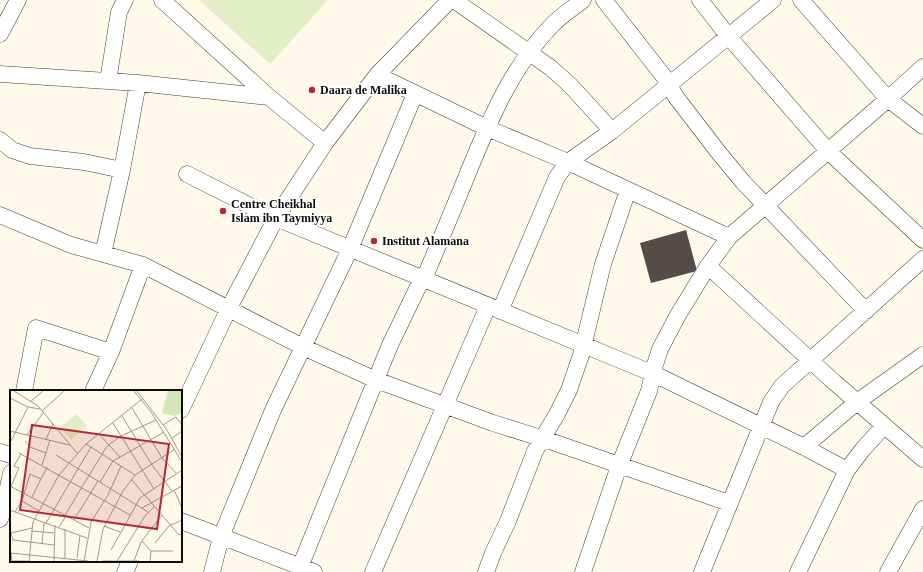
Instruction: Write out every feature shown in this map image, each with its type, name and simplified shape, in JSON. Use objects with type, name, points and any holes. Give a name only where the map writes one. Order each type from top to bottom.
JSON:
[{"type":"street","points":[[0,34],[18,0]]},
{"type":"street","points":[[108,81],[119,12],[125,0]]},
{"type":"street","points":[[162,0],[269,97],[326,143]]},
{"type":"street","points":[[182,408],[229,308],[276,218],[326,143],[377,76],[450,0]]},
{"type":"street","points":[[454,0],[551,68],[570,85],[612,131]]},
{"type":"street","points":[[182,521],[309,570],[376,380],[404,315],[424,278],[504,91],[517,68],[553,24],[583,0]]},
{"type":"street","points":[[604,0],[660,72],[676,97],[719,153],[765,206],[866,311]]},
{"type":"street","points":[[700,0],[729,37],[828,151],[923,240]]},
{"type":"street","points":[[373,572],[446,405],[557,177],[568,162],[612,131],[773,0]]},
{"type":"street","points":[[802,0],[888,99],[923,126]]},
{"type":"street","points":[[583,572],[619,466],[649,391],[654,374],[655,363],[678,315],[708,266],[729,237],[923,68]]},
{"type":"street","points":[[0,74],[138,83],[269,97]]},
{"type":"street","points":[[377,76],[487,128],[568,162],[729,237]]},
{"type":"street","points":[[104,254],[122,170],[138,83]]},
{"type":"street","points":[[212,572],[221,537],[273,410],[350,249],[415,94]]},
{"type":"street","points":[[0,140],[12,150],[30,156],[84,162],[122,170]]},
{"type":"street","points":[[187,174],[264,213],[654,374],[804,446],[847,470]]},
{"type":"street","points":[[486,572],[508,521],[535,451],[557,414],[569,390],[583,344],[603,264],[628,190]]},
{"type":"street","points":[[0,215],[71,245],[143,265],[303,347],[376,380],[492,423],[542,438],[729,503]]},
{"type":"street","points":[[702,572],[771,402],[782,386],[793,374],[811,361],[923,259]]},
{"type":"street","points":[[93,390],[110,352],[143,265]]},
{"type":"street","points":[[708,266],[811,361],[923,459]]},
{"type":"street","points":[[24,390],[36,328],[110,352]]},
{"type":"street","points":[[804,446],[857,402],[923,355]]},
{"type":"street","points":[[798,572],[833,496],[847,470],[863,449],[884,426]]},
{"type":"street","points":[[0,452],[10,455]]},
{"type":"street","points":[[5,515],[10,480]]},
{"type":"street","points":[[888,572],[923,509]]},
{"type":"green space","points":[[199,0],[328,0],[270,64]]},
{"type":"building","points":[[686,230],[697,271],[651,283],[640,243]]},
{"type":"place","name":"Daara de Malika","points":[[312,90]]},
{"type":"place","name":"Centre Cheikhal Islam ibn Taymiyya","points":[[223,211]]},
{"type":"place","name":"Institut Alamana","points":[[374,241]]}]
